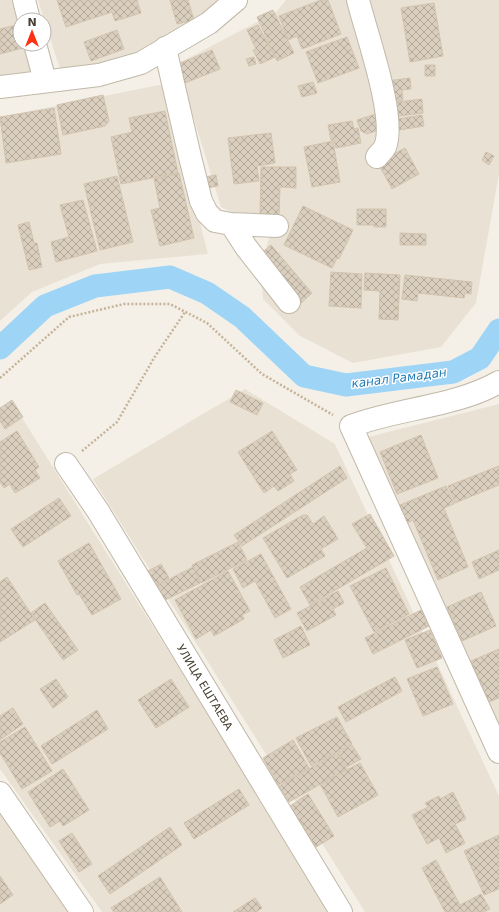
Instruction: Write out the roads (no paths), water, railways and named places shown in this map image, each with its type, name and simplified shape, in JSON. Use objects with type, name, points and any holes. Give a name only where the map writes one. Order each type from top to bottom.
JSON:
[{"type":"street","points":[[24,0],[27,12]]},
{"type":"street","points":[[0,87],[99,75],[141,63],[209,23],[236,0]]},
{"type":"street","points":[[358,0],[379,73],[388,132],[384,148],[377,157]]},
{"type":"street","points":[[165,48],[201,201],[207,213],[215,221],[231,224],[277,226]]},
{"type":"street","points":[[37,52],[45,81]]},
{"type":"street","points":[[231,224],[246,247],[289,302]]},
{"type":"street","points":[[499,382],[481,392],[371,418],[351,426],[499,752]]},
{"type":"street","name":"УЛИЦА ЕШТАЕВА","points":[[66,464],[98,511],[341,912]]},
{"type":"street","points":[[0,792],[82,912]]},
{"type":"waterway","name":"канал Рамадан","points":[[0,348],[45,306],[95,286],[170,277],[207,293],[242,317],[304,376],[346,385],[453,372],[480,358],[499,330]]}]
